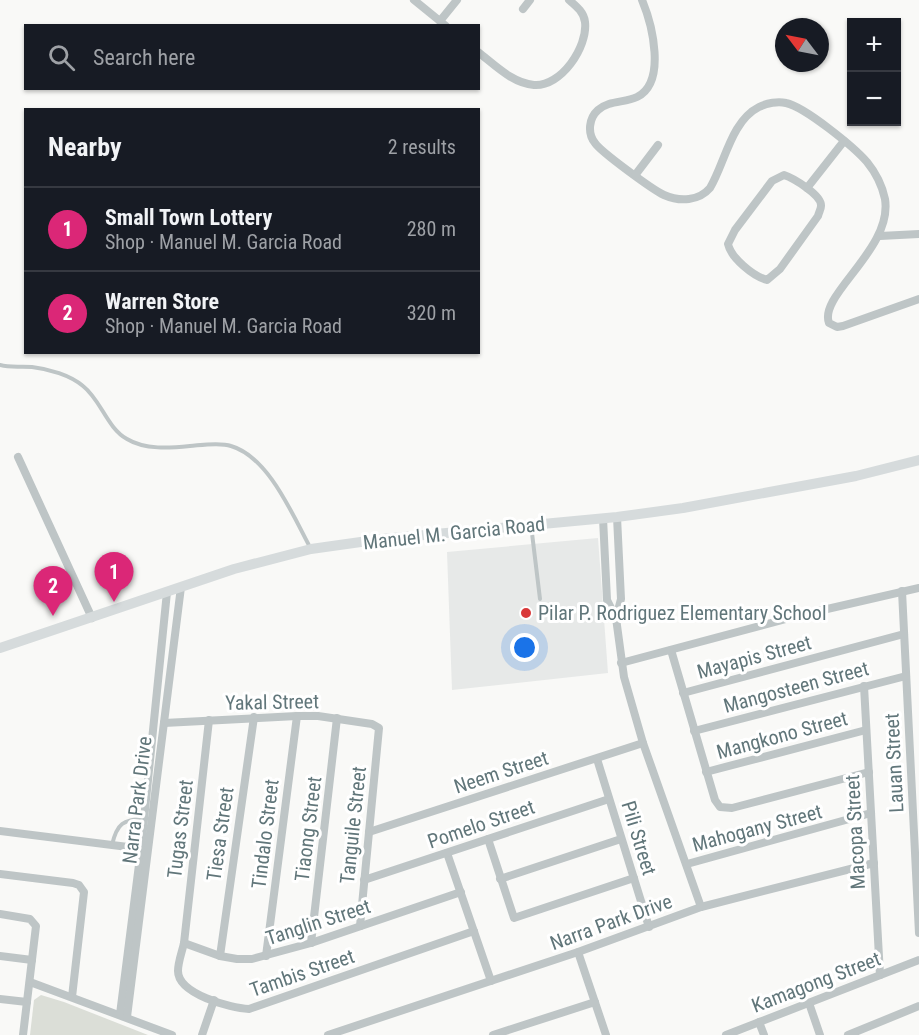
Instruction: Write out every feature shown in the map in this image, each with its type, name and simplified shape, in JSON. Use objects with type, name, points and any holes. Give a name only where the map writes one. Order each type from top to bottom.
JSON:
[{"type":"main road","name":"Manuel M. Garcia Road","points":[[0,648],[234,569],[311,549],[382,539],[617,517],[683,508],[856,477],[919,460]]},
{"type":"street","points":[[414,0],[443,23],[457,0]]},
{"type":"street","points":[[523,9],[530,0]]},
{"type":"street","points":[[480,53],[518,81],[537,86],[549,82],[569,65],[584,36],[583,14],[569,0]]},
{"type":"street","points":[[642,0],[654,44],[655,65],[652,80],[641,96],[600,107],[594,114],[589,129],[594,142],[664,195],[679,200],[704,195],[716,179],[738,128],[749,114],[760,107],[776,102],[788,103],[803,110],[866,161],[882,187],[885,202],[880,236],[831,303],[827,317],[829,323],[837,327],[843,326],[919,299]]},
{"type":"street","points":[[807,188],[844,141]]},
{"type":"street","points":[[636,174],[658,145]]},
{"type":"street","points":[[788,176],[807,188],[820,201],[818,216],[780,269],[767,280],[761,278],[730,252],[728,244],[730,237],[777,177],[788,176]]},
{"type":"street","points":[[880,236],[919,234]]},
{"type":"street","points":[[18,457],[92,618]]},
{"type":"street","name":"Narra Park Drive","points":[[616,618],[621,599],[617,517]]},
{"type":"street","name":"Narra Park Drive","points":[[603,518],[607,600],[616,618],[621,663],[644,743],[701,907]]},
{"type":"street","name":"Narra Park Drive","points":[[123,1016],[148,819],[164,723],[180,587]]},
{"type":"street","points":[[621,663],[801,615],[919,588]]},
{"type":"street","name":"Lauan Street","points":[[902,591],[919,933]]},
{"type":"street","name":"Narra Park Drive","points":[[148,819],[168,592]]},
{"type":"street","name":"Mayapis Street","points":[[683,693],[904,634]]},
{"type":"street","points":[[671,650],[715,800],[722,808],[732,808],[869,772]]},
{"type":"street","name":"Mangosteen Street","points":[[694,731],[906,676]]},
{"type":"street","name":"Macopa Street","points":[[864,686],[880,975]]},
{"type":"street","name":"Yakal Street","points":[[164,723],[297,716],[338,718],[372,724],[379,728]]},
{"type":"street","name":"Tindalo Street","points":[[266,956],[297,716]]},
{"type":"street","name":"Tiesa Street","points":[[220,956],[254,717]]},
{"type":"street","name":"Tiaong Street","points":[[311,944],[338,718]]},
{"type":"street","name":"Tugas Street","points":[[184,943],[209,720]]},
{"type":"street","name":"Tanguile Street","points":[[360,926],[379,728]]},
{"type":"street","name":"Mangkono Street","points":[[706,772],[866,730]]},
{"type":"street","name":"Neem Street","points":[[369,832],[644,743]]},
{"type":"street","name":"Pili Street","points":[[597,759],[649,927]]},
{"type":"street","name":"Pomelo Street","points":[[364,880],[609,799]]},
{"type":"street","name":"Mahogany Street","points":[[687,864],[871,813]]},
{"type":"street","points":[[0,831],[144,849]]},
{"type":"street","points":[[488,839],[514,918],[634,878]]},
{"type":"street","points":[[500,879],[621,839]]},
{"type":"street","points":[[447,853],[491,981]]},
{"type":"street","name":"Narra Park Drive","points":[[328,1035],[578,952],[701,907],[874,863]]},
{"type":"street","points":[[0,874],[73,883],[81,888],[84,896],[72,997]]},
{"type":"street","name":"Tanglin Street","points":[[184,943],[220,956],[237,959],[266,956],[311,944],[460,892]]},
{"type":"street","points":[[0,915],[27,918],[36,926],[23,1035]]},
{"type":"street","name":"Tambis Street","points":[[184,943],[178,972],[180,981],[195,993],[239,1008],[249,1009],[474,931]]},
{"type":"street","points":[[578,952],[606,1035]]},
{"type":"street","points":[[0,956],[32,960]]},
{"type":"street","name":"Kamagong Street","points":[[726,1035],[919,960]]},
{"type":"street","points":[[30,981],[172,1035]]},
{"type":"street","points":[[0,999],[27,1002]]},
{"type":"street","points":[[202,1035],[214,1000]]},
{"type":"street","points":[[493,1035],[595,1002]]},
{"type":"street","points":[[809,1003],[820,1035]]},
{"type":"street","points":[[848,1035],[919,1006]]},
{"type":"street","points":[[759,1022],[764,1035]]},
{"type":"lane","points":[[0,365],[34,367],[74,380],[84,386],[117,431],[127,439],[139,444],[167,448],[230,445],[247,453],[260,464],[282,496],[311,549]]},
{"type":"lane","points":[[531,524],[540,599]]},
{"type":"lane","points":[[112,845],[116,829],[123,822],[148,819]]},
{"type":"shaded area","name":"Pilar P. Rodriguez Elementary School","points":[[598,538],[608,673],[452,690],[447,552]]},
{"type":"shaded area","points":[[41,995],[148,1035],[30,1035],[34,1000]]},
{"type":"place","name":"Small Town Lottery","points":[[114,602]]},
{"type":"place","name":"Pilar P. Rodriguez Elementary School","points":[[526,613]]},
{"type":"place","name":"Warren Store","points":[[53,616]]}]
